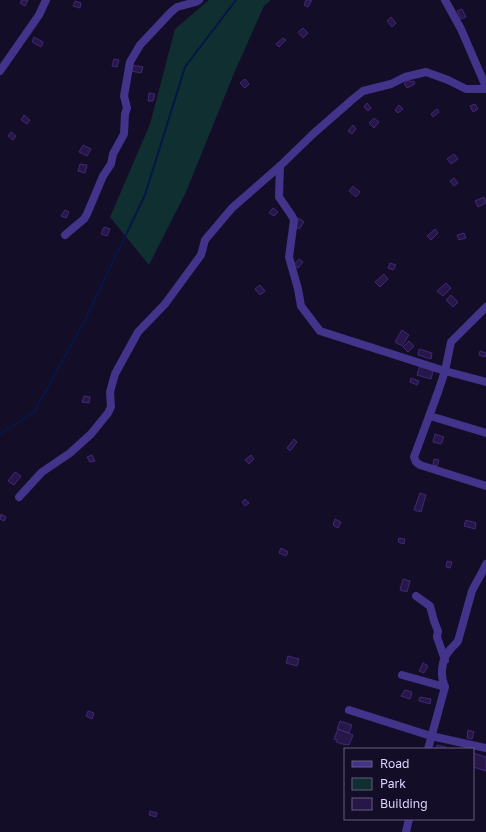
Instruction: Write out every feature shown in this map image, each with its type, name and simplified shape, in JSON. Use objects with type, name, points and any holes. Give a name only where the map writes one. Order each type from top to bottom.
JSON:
[{"type":"street","points":[[0,71],[39,15],[46,0]]},
{"type":"street","points":[[65,235],[84,219],[87,214],[103,176],[111,164],[113,154],[124,134],[125,114],[127,108],[124,96],[130,62],[140,45],[171,12],[177,8],[199,0]]},
{"type":"street","points":[[18,497],[42,472],[70,453],[91,434],[105,418],[110,411],[110,392],[115,374],[138,332],[165,304],[200,255],[205,240],[232,208],[280,166],[313,134],[363,91],[391,84],[405,77],[426,72],[448,80],[466,89],[486,88],[484,78],[446,0]]},
{"type":"street","points":[[280,166],[279,197],[294,220],[289,257],[302,306],[316,327],[324,333],[445,371],[486,382]]},
{"type":"street","points":[[486,307],[451,342],[445,371],[414,458],[420,465],[486,486]]},
{"type":"street","points":[[430,416],[486,433]]},
{"type":"street","points":[[428,748],[445,687],[441,673],[445,660],[449,651],[458,641],[472,591],[482,575],[486,564]]},
{"type":"street","points":[[416,596],[430,606],[438,631],[437,637],[445,660]]},
{"type":"street","points":[[402,675],[445,687]]},
{"type":"street","points":[[349,710],[431,736],[486,748]]},
{"type":"street","points":[[406,832],[409,820]]},
{"type":"green space","points":[[209,0],[271,0],[264,6],[235,71],[186,192],[149,265],[110,217],[150,124],[175,29]]},
{"type":"building","points":[[22,0],[28,0],[25,6],[20,3]]},
{"type":"building","points":[[306,0],[312,0],[308,7],[304,5]]},
{"type":"building","points":[[75,1],[81,3],[80,8],[73,6]]},
{"type":"building","points":[[462,9],[466,17],[461,19],[457,11]]},
{"type":"building","points":[[391,17],[396,23],[392,27],[387,21]]},
{"type":"building","points":[[303,28],[308,33],[303,38],[298,32]]},
{"type":"building","points":[[34,37],[43,42],[41,47],[32,42]]},
{"type":"building","points":[[283,38],[286,40],[279,47],[276,44]]},
{"type":"building","points":[[114,59],[119,60],[117,67],[112,66]]},
{"type":"building","points":[[132,65],[143,67],[141,73],[131,71]]},
{"type":"building","points":[[245,79],[249,84],[245,88],[240,83]]},
{"type":"building","points":[[409,80],[410,82],[414,81],[415,84],[407,88],[404,83]]},
{"type":"building","points":[[149,93],[155,94],[153,101],[148,101]]},
{"type":"building","points":[[367,103],[371,108],[368,111],[364,107]]},
{"type":"building","points":[[475,104],[478,109],[473,112],[470,106]]},
{"type":"building","points":[[399,105],[403,109],[398,113],[395,110]]},
{"type":"building","points":[[437,109],[439,112],[433,117],[431,114]]},
{"type":"building","points":[[24,115],[30,120],[27,124],[21,120]]},
{"type":"building","points":[[374,118],[379,122],[374,128],[369,123]]},
{"type":"building","points":[[353,125],[356,129],[352,134],[348,131]]},
{"type":"building","points":[[11,132],[16,136],[13,140],[8,136]]},
{"type":"building","points":[[83,145],[91,149],[87,156],[79,152]]},
{"type":"building","points":[[454,154],[458,159],[451,164],[447,159]]},
{"type":"building","points":[[80,164],[87,165],[85,173],[78,171]]},
{"type":"building","points":[[454,178],[458,183],[454,186],[450,181]]},
{"type":"building","points":[[353,186],[360,192],[356,197],[349,191]]},
{"type":"building","points":[[484,197],[486,203],[478,207],[475,201]]},
{"type":"building","points":[[273,208],[278,212],[274,216],[269,213]]},
{"type":"building","points":[[65,210],[69,212],[66,218],[61,216]]},
{"type":"building","points":[[299,218],[304,222],[299,229],[294,225]]},
{"type":"building","points":[[104,227],[110,229],[107,236],[101,234]]},
{"type":"building","points":[[435,229],[438,233],[431,240],[427,236]]},
{"type":"building","points":[[464,233],[466,238],[459,240],[457,235]]},
{"type":"building","points":[[299,259],[303,262],[298,268],[294,265]]},
{"type":"building","points":[[390,263],[396,265],[393,270],[388,268]]},
{"type":"building","points":[[384,274],[388,279],[380,287],[375,282]]},
{"type":"building","points":[[446,283],[451,288],[443,296],[437,291]]},
{"type":"building","points":[[260,285],[265,291],[260,295],[255,289]]},
{"type":"building","points":[[451,295],[458,302],[453,307],[446,300]]},
{"type":"building","points":[[402,330],[409,335],[402,346],[395,342]]},
{"type":"building","points":[[409,341],[414,346],[408,352],[403,347]]},
{"type":"building","points":[[419,349],[432,353],[431,359],[418,355]]},
{"type":"building","points":[[480,351],[486,353],[485,357],[479,355]]},
{"type":"building","points":[[420,365],[433,371],[431,379],[417,375]]},
{"type":"building","points":[[411,378],[419,381],[417,385],[410,382]]},
{"type":"building","points":[[84,396],[90,397],[89,403],[82,402]]},
{"type":"building","points":[[435,434],[444,437],[441,444],[433,442]]},
{"type":"building","points":[[294,439],[297,442],[290,451],[287,448]]},
{"type":"building","points":[[92,455],[95,461],[90,462],[87,457]]},
{"type":"building","points":[[251,455],[254,459],[249,464],[245,460]]},
{"type":"building","points":[[434,459],[439,460],[437,466],[433,465]]},
{"type":"building","points":[[15,472],[21,476],[14,485],[8,481]]},
{"type":"building","points":[[420,493],[426,495],[421,512],[414,510]]},
{"type":"building","points":[[245,499],[249,503],[245,506],[242,502]]},
{"type":"building","points":[[1,514],[6,517],[4,521],[0,519]]},
{"type":"building","points":[[335,519],[341,522],[338,528],[333,525]]},
{"type":"building","points":[[466,520],[476,523],[475,529],[464,526]]},
{"type":"building","points":[[399,538],[405,539],[404,544],[398,542]]},
{"type":"building","points":[[281,548],[288,552],[286,556],[279,553]]},
{"type":"building","points":[[447,561],[452,562],[450,568],[446,567]]},
{"type":"building","points":[[403,579],[410,581],[407,592],[400,590]]},
{"type":"building","points":[[288,656],[299,659],[297,666],[286,663]]},
{"type":"building","points":[[423,663],[428,666],[424,673],[419,671]]},
{"type":"building","points":[[405,690],[412,692],[410,699],[401,696]]},
{"type":"building","points":[[420,697],[431,699],[430,704],[419,701]]},
{"type":"building","points":[[88,711],[94,713],[92,719],[86,716]]},
{"type":"building","points":[[340,721],[352,725],[349,733],[337,729]]},
{"type":"building","points":[[338,729],[353,735],[349,745],[336,742],[337,740],[334,739]]},
{"type":"building","points":[[468,730],[474,732],[472,739],[467,738]]},
{"type":"building","points":[[437,745],[446,747],[446,748],[436,748]]},
{"type":"building","points":[[474,753],[486,757],[486,771],[474,767]]},
{"type":"building","points":[[150,811],[157,813],[156,817],[149,815]]},
{"type":"waterway","points":[[0,434],[34,412],[84,322],[145,195],[185,67],[236,0]]}]
